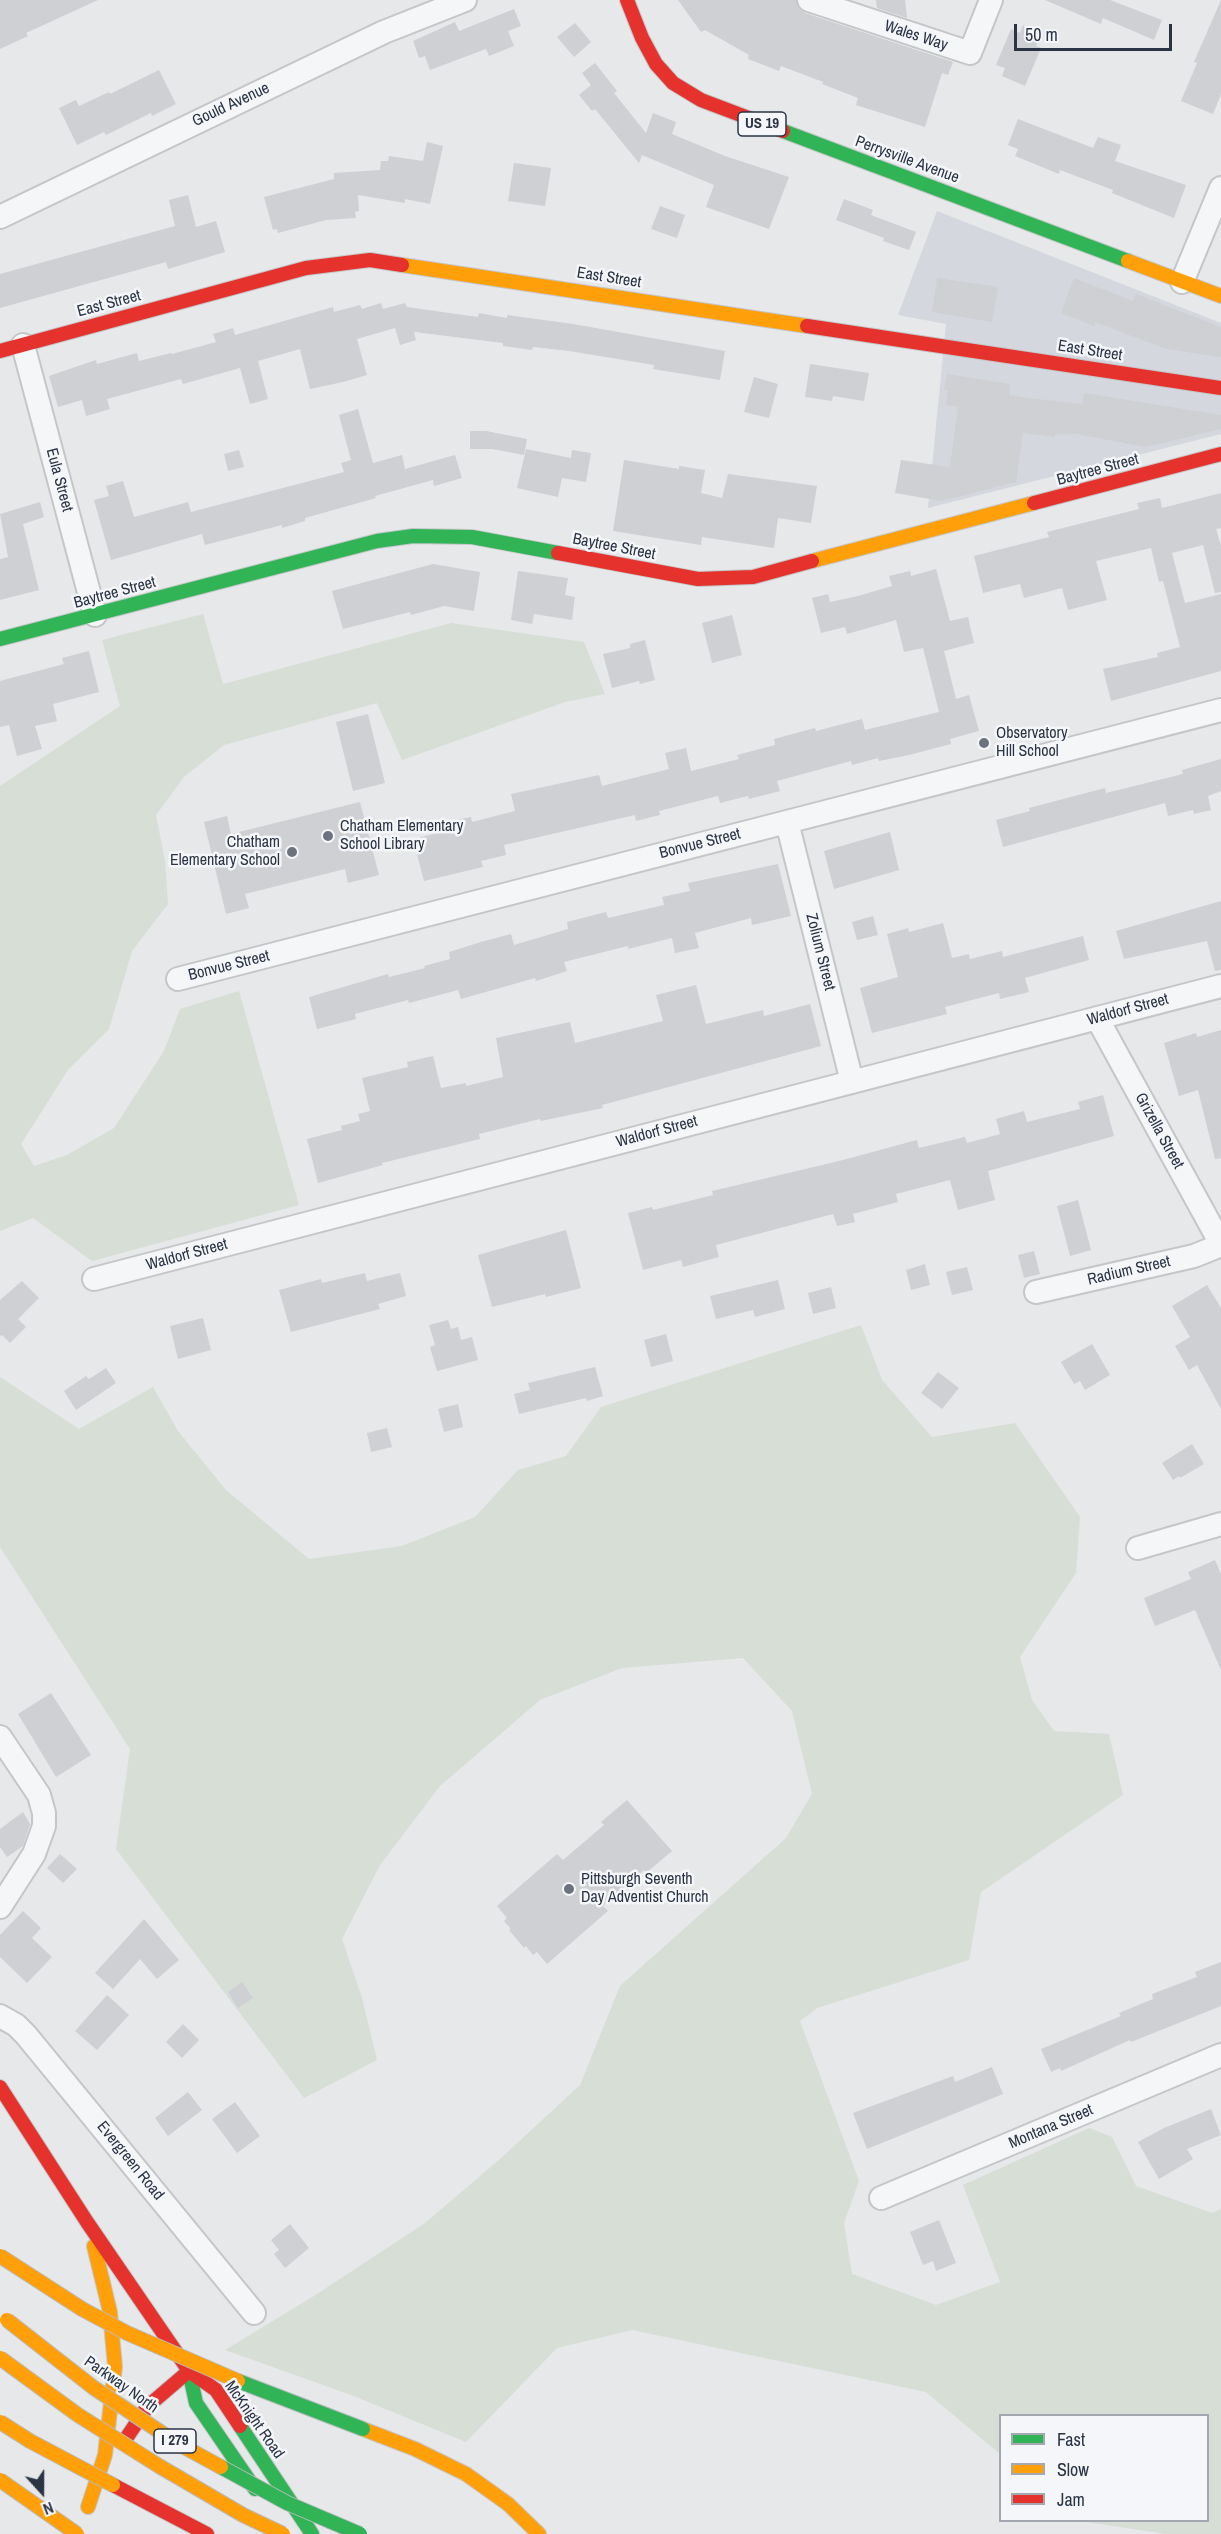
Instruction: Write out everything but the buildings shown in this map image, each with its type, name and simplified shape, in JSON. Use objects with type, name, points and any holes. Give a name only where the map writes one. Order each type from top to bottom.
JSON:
[{"type":"main road","name":"Perrysville Avenue","points":[[627,0],[642,38],[656,64],[673,83],[701,100],[1221,296]]},
{"type":"main road","name":"East Street","points":[[0,351],[306,268],[370,260],[1221,388]]},
{"type":"main road","name":"Baytree Street","points":[[0,639],[377,541],[413,536],[472,537],[698,579],[753,577],[1221,454]]},
{"type":"main road","points":[[0,2087],[87,2222],[189,2371],[196,2403],[284,2534]]},
{"type":"main road","points":[[87,2222],[110,2312],[115,2367],[111,2424],[105,2455],[88,2507]]},
{"type":"main road","points":[[0,2256],[82,2309],[136,2337],[222,2375],[415,2449],[466,2474],[508,2504],[539,2534]]},
{"type":"main road","name":"Parkway North","points":[[3,2318],[94,2388],[177,2443],[287,2503],[360,2534]]},
{"type":"main road","points":[[0,2358],[78,2415],[159,2466],[243,2515],[284,2534]]},
{"type":"main road","points":[[0,2480],[76,2534],[88,2507],[136,2421],[148,2406],[189,2371]]},
{"type":"main road","name":"McKnight Road","points":[[189,2371],[216,2390],[312,2534]]},
{"type":"main road","points":[[0,2422],[30,2441],[207,2534]]},
{"type":"main road","points":[[113,2485],[178,2534]]},
{"type":"street","name":"Gould Avenue","points":[[0,217],[384,32],[465,0]]},
{"type":"street","name":"Wales Way","points":[[809,0],[969,53],[991,0]]},
{"type":"street","points":[[1182,282],[1221,188]]},
{"type":"street","name":"Eula Street","points":[[23,345],[95,615]]},
{"type":"street","name":"Bonvue Street","points":[[178,979],[1221,710]]},
{"type":"street","name":"Zolium Street","points":[[787,822],[852,1082]]},
{"type":"street","name":"Waldorf Street","points":[[94,1279],[1221,986]]},
{"type":"street","name":"Grizella Street","points":[[1097,1018],[1221,1245]]},
{"type":"street","name":"Radium Street","points":[[1036,1292],[1194,1256],[1221,1245]]},
{"type":"street","points":[[1137,1548],[1221,1524]]},
{"type":"street","points":[[0,1737],[39,1795],[44,1813],[44,1826],[34,1854],[0,1907]]},
{"type":"street","name":"Evergreen Road","points":[[0,2016],[16,2025],[26,2035],[254,2313]]},
{"type":"street","name":"Montana Street","points":[[881,2198],[1221,2055]]},
{"type":"shaded area","points":[[937,211],[1221,323],[1221,434],[928,508],[946,324],[898,315]]},
{"type":"shaded area","points":[[203,614],[223,684],[451,623],[584,642],[605,694],[565,702],[402,760],[377,703],[224,745],[184,777],[156,815],[165,861],[168,904],[132,951],[109,1029],[68,1070],[21,1144],[34,1166],[67,1155],[114,1128],[164,1051],[180,1009],[239,991],[299,1205],[92,1261],[33,1218],[0,1231],[0,786],[120,706],[102,640]]},
{"type":"shaded area","points":[[861,1325],[882,1380],[932,1437],[1015,1423],[1080,1517],[1076,1573],[1020,1657],[1032,1700],[1054,1731],[1109,1734],[1123,1795],[981,1892],[969,1960],[817,2008],[800,2021],[859,2181],[844,2223],[852,2274],[936,2305],[1000,2282],[963,2185],[1089,2128],[1112,2137],[1136,2186],[1212,2213],[1221,2209],[1221,2534],[1166,2534],[1087,2522],[1209,2522],[1209,2414],[999,2414],[999,2453],[926,2392],[632,2330],[557,2348],[466,2442],[354,2396],[225,2350],[314,2296],[425,2223],[500,2159],[580,2085],[620,1986],[786,1838],[812,1794],[792,1711],[743,1658],[622,1668],[540,1700],[440,1786],[380,1865],[342,1939],[362,1998],[377,2060],[304,2098],[116,1849],[130,1749],[0,1547],[0,1377],[79,1429],[153,1387],[178,1431],[226,1490],[309,1559],[402,1546],[475,1517],[518,1470],[566,1456],[601,1407]]},
{"type":"traffic: fast","points":[[783,131],[1128,261]]},
{"type":"traffic: fast","points":[[0,639],[377,541],[413,536],[472,537],[558,553]]},
{"type":"traffic: fast","points":[[189,2371],[196,2403],[255,2489]]},
{"type":"traffic: fast","points":[[238,2381],[363,2429]]},
{"type":"traffic: fast","points":[[240,2426],[312,2534]]},
{"type":"traffic: fast","points":[[221,2467],[287,2503],[360,2534]]},
{"type":"traffic: slow","points":[[1128,261],[1221,296]]},
{"type":"traffic: slow","points":[[402,265],[807,326]]},
{"type":"traffic: slow","points":[[812,561],[1034,503]]},
{"type":"traffic: slow","points":[[88,2507],[105,2455],[115,2367],[110,2312],[94,2246]]},
{"type":"traffic: slow","points":[[0,2256],[82,2309],[127,2333],[238,2381]]},
{"type":"traffic: slow","points":[[7,2320],[94,2388],[177,2443],[221,2467]]},
{"type":"traffic: slow","points":[[0,2358],[78,2415],[159,2466],[243,2515],[283,2534]]},
{"type":"traffic: slow","points":[[0,2422],[30,2441],[113,2485]]},
{"type":"traffic: slow","points":[[363,2429],[415,2449],[466,2474],[508,2504],[539,2534]]},
{"type":"traffic: slow","points":[[0,2480],[77,2534]]},
{"type":"traffic: jam","points":[[627,0],[642,38],[656,64],[673,83],[701,100],[783,131]]},
{"type":"traffic: jam","points":[[0,351],[306,268],[370,260],[402,265]]},
{"type":"traffic: jam","points":[[807,326],[1221,388]]},
{"type":"traffic: jam","points":[[1034,503],[1221,454]]},
{"type":"traffic: jam","points":[[558,553],[698,579],[753,577],[812,561]]},
{"type":"traffic: jam","points":[[0,2087],[87,2222],[189,2371],[216,2390],[240,2426]]},
{"type":"traffic: jam","points":[[125,2440],[148,2406],[189,2371]]},
{"type":"traffic: jam","points":[[113,2485],[207,2534]]},
{"type":"place","name":"Observatory Hill School","points":[[984,743]]},
{"type":"place","name":"Chatham Elementary School Library","points":[[328,836]]},
{"type":"place","name":"Chatham Elementary School","points":[[292,852]]},
{"type":"place","name":"Pittsburgh Seventh Day Adventist Church","points":[[569,1889]]}]
